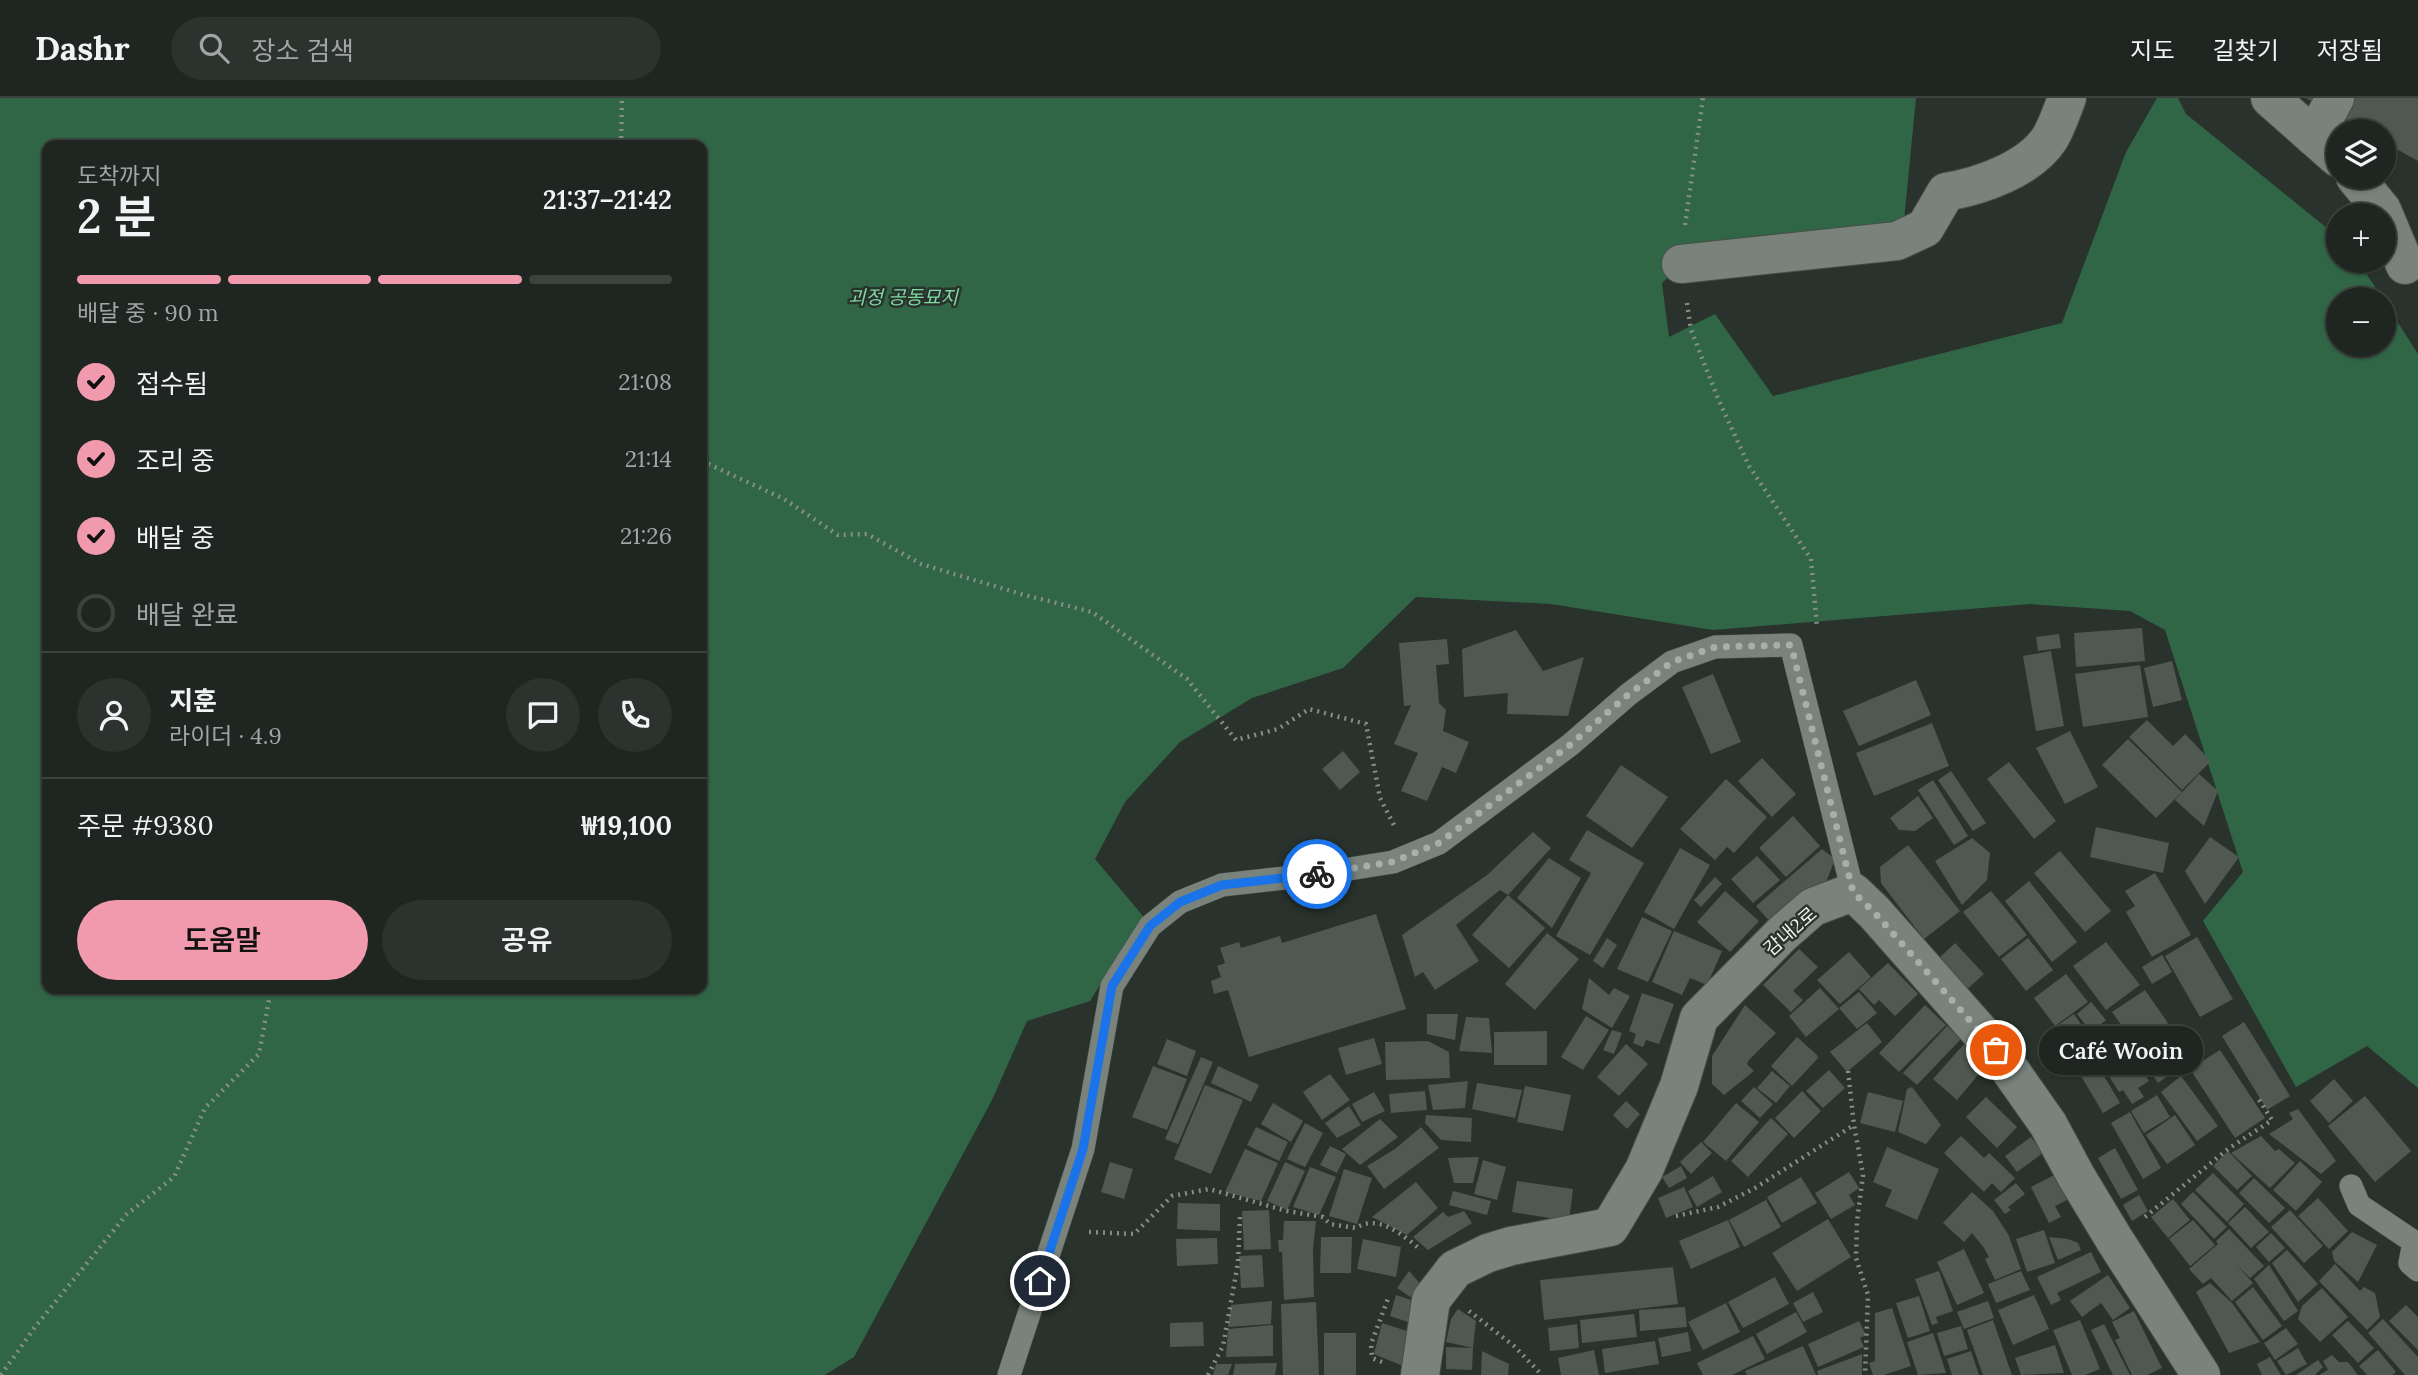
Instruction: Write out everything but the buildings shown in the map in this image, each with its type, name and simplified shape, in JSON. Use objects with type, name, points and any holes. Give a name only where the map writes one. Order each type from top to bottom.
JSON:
[{"type":"street","points":[[1681,264],[1897,241],[1925,228],[1947,192],[1976,187],[2029,160],[2050,138],[2067,98]]},
{"type":"street","points":[[2270,98],[2326,148]]},
{"type":"street","points":[[2332,119],[2336,98]]},
{"type":"street","points":[[2365,189],[2382,211],[2404,265]]},
{"type":"street","points":[[1853,892],[1874,912],[1996,1050],[2048,1124],[2114,1239],[2201,1375]]},
{"type":"street","name":"감내2로","points":[[1446,1282],[1455,1269],[1488,1253],[1610,1227],[1644,1170],[1679,1086],[1699,1018],[1782,934],[1813,907],[1853,892]]},
{"type":"street","points":[[1420,1375],[1431,1300],[1446,1282]]},
{"type":"lane","points":[[1009,1375],[1083,1149],[1112,986],[1150,926],[1180,902],[1222,885],[1392,862],[1439,843],[1570,745],[1629,694],[1672,662],[1715,647],[1791,645],[1853,892]]},
{"type":"lane","points":[[2351,1186],[2359,1205],[2414,1242],[2410,1263],[2418,1270]]},
{"type":"path","points":[[621,140],[622,98]]},
{"type":"path","points":[[1703,98],[1681,264],[1691,330],[1749,466],[1811,559],[1818,627],[1791,645]]},
{"type":"path","points":[[707,463],[784,499],[838,535],[867,534],[921,564],[1092,612],[1186,679],[1236,740],[1278,729],[1309,709],[1366,724],[1380,798],[1408,855]]},
{"type":"path","points":[[1,1375],[35,1327],[127,1214],[174,1177],[205,1108],[259,1054],[270,994]]},
{"type":"path","points":[[1848,1071],[1863,1175],[1856,1258],[1868,1295],[1866,1375]]},
{"type":"path","points":[[2114,1239],[2144,1218],[2228,1149],[2272,1120],[2258,1098],[2256,1100]]},
{"type":"path","points":[[1676,1216],[1718,1207],[1854,1125]]},
{"type":"path","points":[[1056,1230],[1134,1234],[1172,1196],[1209,1189],[1287,1211],[1323,1217],[1330,1224],[1356,1228],[1365,1222],[1374,1222],[1408,1238],[1435,1257],[1446,1282],[1542,1375]]},
{"type":"path","points":[[1208,1375],[1223,1346],[1238,1263],[1240,1215]]},
{"type":"green space","name":"괴정 공동묘지","points":[[0,98],[1916,98],[1903,231],[1695,252],[1662,283],[1669,337],[1715,314],[1773,396],[2062,323],[2126,152],[2157,98],[2178,98],[2186,114],[2326,227],[2326,273],[2366,273],[2375,287],[2326,287],[2326,357],[2396,357],[2396,320],[2418,354],[2418,1088],[2367,1046],[2296,1087],[2203,921],[2243,872],[2165,630],[2130,611],[2030,604],[1713,630],[1551,604],[1416,597],[1343,668],[1252,698],[1180,742],[1125,802],[1095,859],[1143,916],[1090,1001],[1027,1021],[992,1100],[854,1357],[825,1375],[0,1375]]},
{"type":"way so far","points":[[1317,874],[1392,862],[1439,843],[1570,745],[1629,694],[1672,662],[1715,647],[1791,645],[1853,892],[1874,912],[1996,1050]]},
{"type":"place","name":"Café Wooin","points":[[1996,1050]]},
{"type":"route","points":[[1040,1281],[1083,1149],[1112,986],[1150,926],[1180,902],[1222,885],[1317,874]]}]
